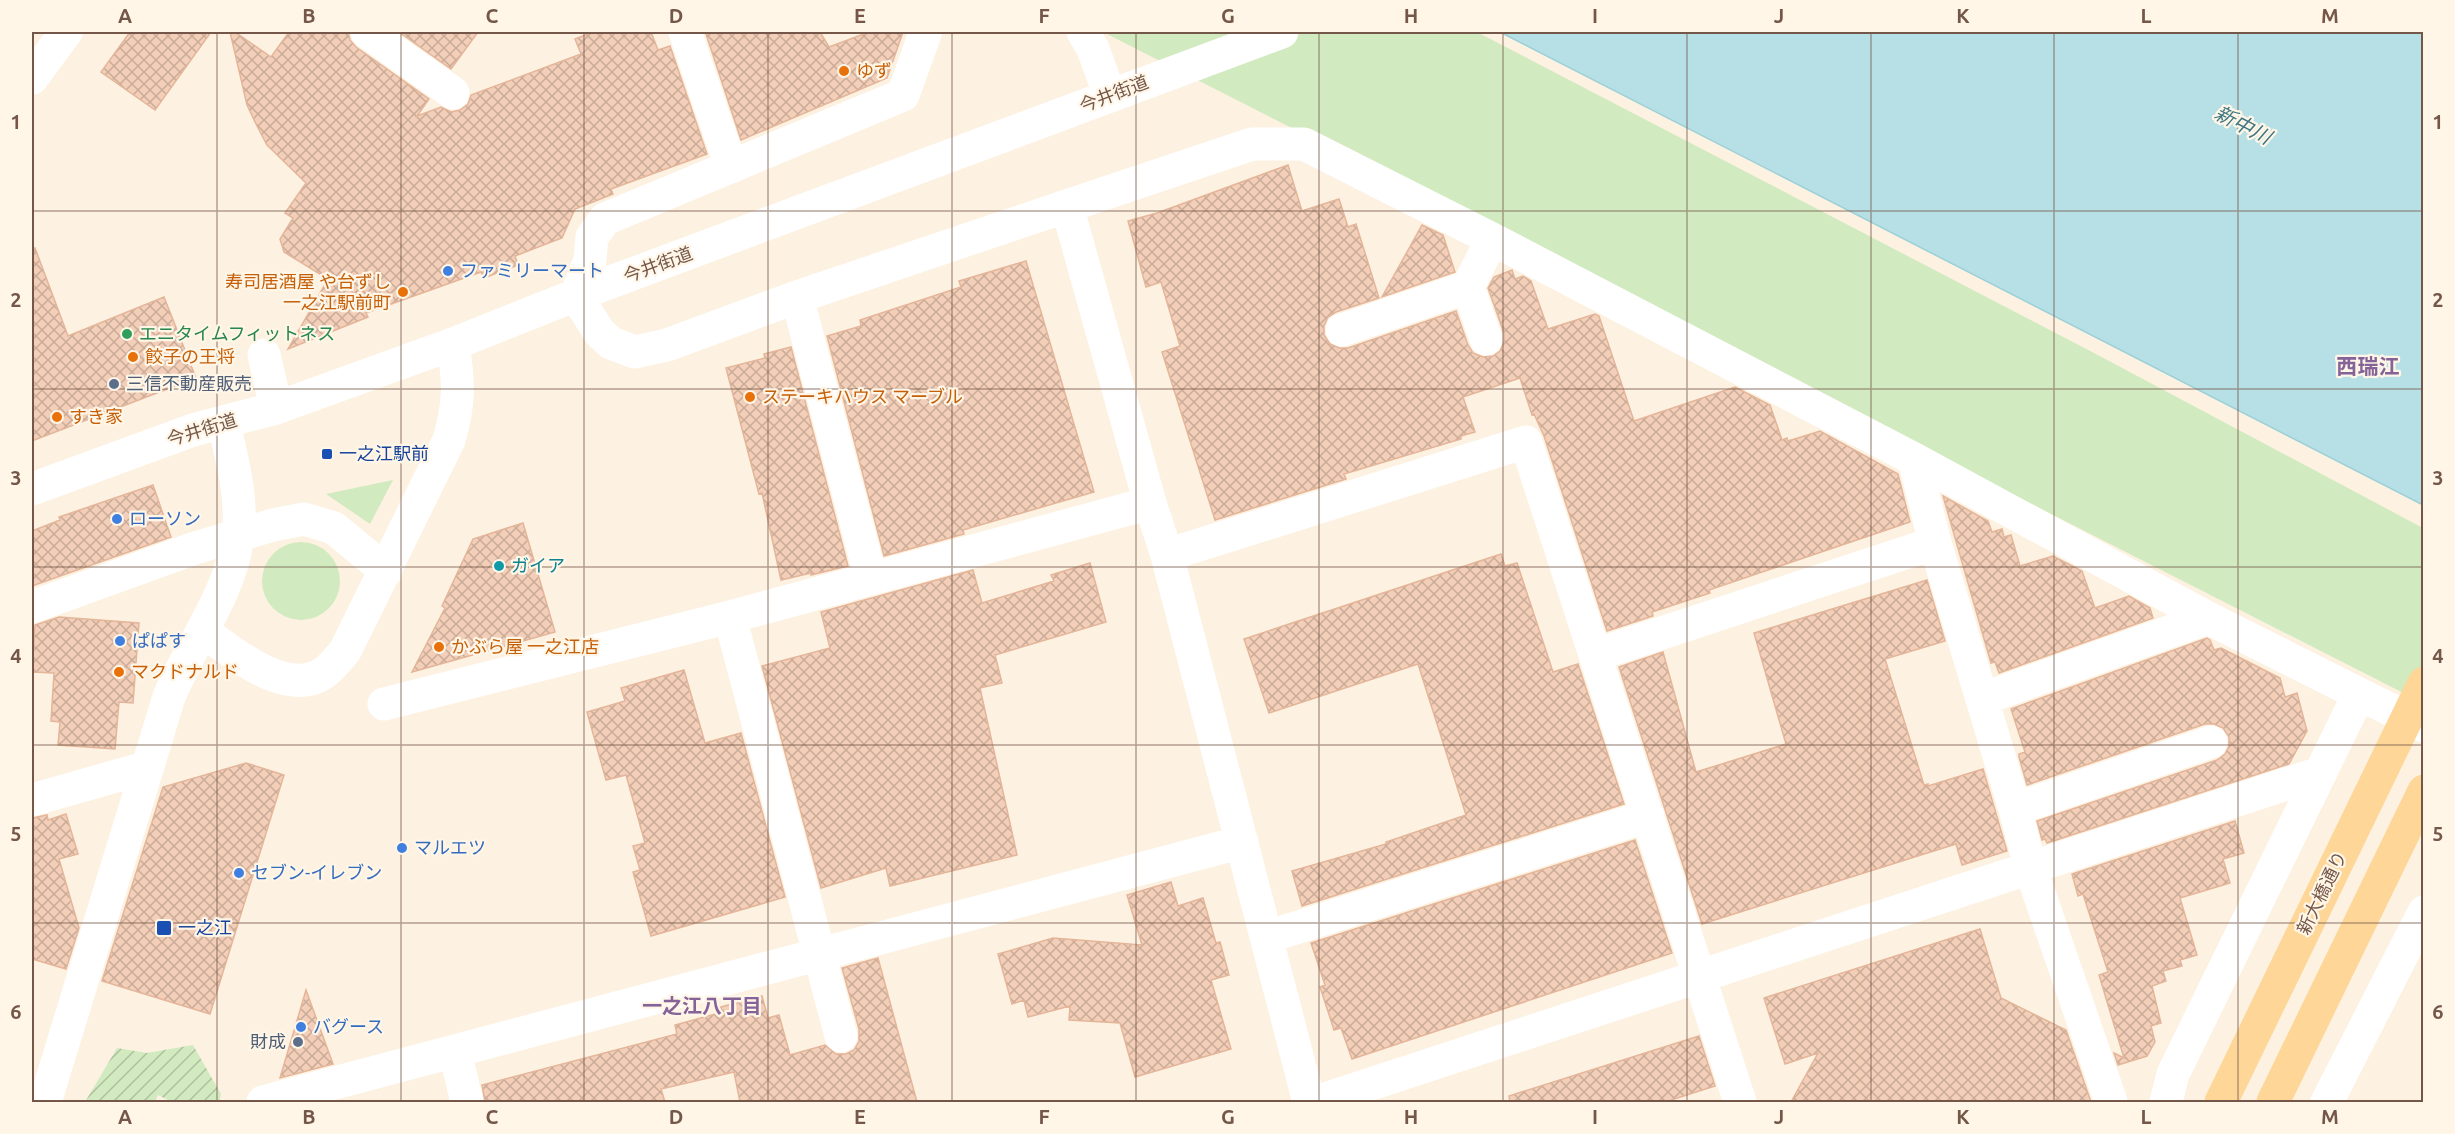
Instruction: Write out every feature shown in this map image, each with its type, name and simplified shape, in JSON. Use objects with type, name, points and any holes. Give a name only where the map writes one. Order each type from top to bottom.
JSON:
[{"type":"main road","name":"新大橋通り","points":[[2221,1102],[2424,683]]},
{"type":"main road","points":[[2273,1102],[2424,790]]},
{"type":"street","points":[[33,73],[66,32]]},
{"type":"street","points":[[367,32],[453,93]]},
{"type":"street","points":[[685,32],[731,167]]},
{"type":"street","points":[[924,32],[903,96],[605,219],[592,237],[590,260],[576,296],[599,332],[611,343],[635,352],[667,345],[797,297],[1252,144],[1304,144],[1492,239],[1914,459],[2208,618],[2424,726]]},
{"type":"street","points":[[1083,32],[1093,49],[1110,96]]},
{"type":"street","name":"今井街道","points":[[32,489],[193,430],[276,408],[453,344],[1282,32]]},
{"type":"street","points":[[1066,206],[1150,503],[1167,555],[1309,1102]]},
{"type":"street","points":[[1342,330],[1468,287],[1492,239]]},
{"type":"street","points":[[1468,287],[1486,339]]},
{"type":"street","points":[[797,297],[871,579]]},
{"type":"street","points":[[202,631],[236,656],[262,670],[286,679],[306,681],[322,674],[345,651],[449,440],[457,414],[459,387],[453,344]]},
{"type":"street","points":[[264,355],[276,408]]},
{"type":"street","points":[[45,1102],[178,675],[222,592],[231,565],[238,535],[238,489],[224,423]]},
{"type":"street","points":[[1167,555],[1526,442],[1699,976],[1735,1101]]},
{"type":"street","points":[[1914,459],[1935,543],[2015,809],[2030,867],[2111,1102]]},
{"type":"street","points":[[384,704],[729,617],[1150,503]]},
{"type":"street","points":[[32,607],[179,554],[238,535],[304,519],[334,528],[386,571]]},
{"type":"street","points":[[1595,656],[1935,543]]},
{"type":"street","points":[[729,617],[841,1036]]},
{"type":"street","points":[[1982,699],[2208,618]]},
{"type":"street","points":[[2166,1102],[2173,1074],[2359,694]]},
{"type":"street","points":[[2015,809],[2211,742]]},
{"type":"street","points":[[32,800],[148,767]]},
{"type":"street","points":[[1316,1102],[2320,773]]},
{"type":"street","points":[[1267,937],[1648,816]]},
{"type":"street","points":[[263,1102],[1242,842]]},
{"type":"street","points":[[2326,1102],[2416,944],[2424,912]]},
{"type":"street","points":[[455,1052],[467,1102]]},
{"type":"green space","points":[[1103,32],[1477,32],[2096,354],[2423,528],[2423,703]]},
{"type":"green space","points":[[393,480],[370,524],[326,494]]},
{"type":"green space","points":[[301,542],[316,545],[329,553],[337,566],[340,581],[337,596],[329,609],[316,617],[301,620],[286,617],[273,609],[265,596],[262,581],[265,566],[273,553],[286,545]]},
{"type":"green space","points":[[193,1045],[221,1094],[219,1102],[172,1102],[158,1095],[155,1102],[85,1102],[117,1048],[147,1053]]},
{"type":"water","name":"新中川","points":[[1500,32],[2423,32],[2423,505]]},
{"type":"building","points":[[130,32],[211,32],[155,110],[101,72]]},
{"type":"building","points":[[230,32],[235,32],[271,57],[289,32],[348,32],[350,40],[356,47],[429,99],[417,116],[441,107],[451,112],[460,110],[468,104],[471,95],[581,54],[575,39],[593,32],[651,32],[658,50],[670,46],[707,154],[611,189],[613,194],[575,209],[562,238],[515,256],[518,265],[484,278],[481,272],[366,313],[368,317],[288,349],[328,279],[284,252],[280,239],[293,218],[285,213],[306,183],[267,145],[257,126],[247,105]]},
{"type":"building","points":[[399,32],[478,32],[451,69]]},
{"type":"building","points":[[713,32],[820,32],[829,47],[869,32],[903,32],[887,78],[741,140],[706,34]]},
{"type":"building","points":[[1288,165],[1302,211],[1339,199],[1348,227],[1356,224],[1379,298],[1336,312],[1328,317],[1324,326],[1324,335],[1330,344],[1339,348],[1348,348],[1456,311],[1473,353],[1483,357],[1493,356],[1500,351],[1504,342],[1504,333],[1488,288],[1494,277],[1512,270],[1515,279],[1523,276],[1531,281],[1548,329],[1595,314],[1599,316],[1634,421],[1735,387],[1770,405],[1782,440],[1787,438],[1788,441],[1820,431],[1898,474],[1910,522],[1709,590],[1710,593],[1652,612],[1653,616],[1607,631],[1544,436],[1534,414],[1532,415],[1520,378],[1463,397],[1475,432],[1461,436],[1461,439],[1344,474],[1346,479],[1215,520],[1162,352],[1180,346],[1161,282],[1146,287],[1128,221],[1157,213]]},
{"type":"building","points":[[1422,225],[1443,235],[1455,272],[1382,297]]},
{"type":"building","points":[[35,248],[68,336],[164,297],[196,378],[32,441],[32,249]]},
{"type":"building","points":[[1026,261],[1094,492],[963,530],[964,534],[884,556],[827,336],[861,326],[860,320],[961,287],[959,281]]},
{"type":"building","points":[[791,347],[848,566],[781,580],[762,493],[759,494],[726,368],[765,358],[764,354]]},
{"type":"building","points":[[153,485],[171,537],[32,586],[32,531],[60,520],[59,517]]},
{"type":"building","points":[[1943,496],[1988,521],[1992,532],[2002,529],[2004,537],[2011,535],[2020,566],[2053,556],[2082,571],[2095,608],[2129,596],[2150,608],[2153,618],[1999,673],[1995,662],[1991,663]]},
{"type":"building","points":[[523,523],[555,632],[412,672],[445,608],[442,606],[473,539]]},
{"type":"building","points":[[1501,554],[1505,566],[1517,563],[1553,672],[1578,664],[1624,804],[1302,906],[1292,871],[1386,844],[1386,842],[1466,815],[1418,664],[1269,713],[1244,639]]},
{"type":"building","points":[[1090,563],[1106,622],[995,655],[1002,683],[980,688],[1017,855],[890,886],[886,868],[821,888],[762,666],[830,648],[821,612],[973,570],[982,603],[1054,581],[1051,575]]},
{"type":"building","points":[[1927,580],[1945,641],[1885,659],[1924,785],[1928,784],[1928,786],[1983,769],[2007,851],[1962,865],[1956,844],[1702,924],[1619,667],[1663,652],[1696,772],[1786,744],[1754,633]]},
{"type":"building","points":[[59,617],[139,623],[133,703],[119,702],[115,749],[58,745],[60,722],[51,721],[54,673],[32,672],[35,625]]},
{"type":"building","points":[[2207,638],[2214,650],[2221,648],[2280,678],[2285,697],[2297,693],[2307,731],[2289,764],[2047,843],[2045,839],[2042,840],[2037,821],[2217,760],[2225,754],[2229,746],[2229,737],[2223,728],[2214,724],[2205,724],[2027,785],[2019,757],[2019,754],[2025,752],[2011,709]]},
{"type":"building","points":[[684,670],[705,743],[741,733],[785,897],[651,936],[633,872],[640,870],[633,846],[645,843],[626,775],[606,780],[587,712],[625,701],[621,688]]},
{"type":"building","points":[[246,763],[284,775],[210,1014],[102,981],[163,787]]},
{"type":"building","points":[[66,814],[78,854],[59,859],[79,928],[66,969],[32,959],[32,818],[47,815],[48,820]]},
{"type":"building","points":[[2235,821],[2244,853],[2223,859],[2230,883],[2180,898],[2197,955],[2180,960],[2182,966],[2163,971],[2166,981],[2152,986],[2161,1023],[2151,1026],[2155,1042],[2147,1056],[2118,1065],[2114,1053],[2124,1058],[2099,975],[2108,972],[2083,894],[2078,896],[2072,874]]},
{"type":"building","points":[[1635,840],[1672,953],[1352,1059],[1341,1028],[1334,1030],[1320,987],[1325,985],[1311,943]]},
{"type":"building","points":[[1171,882],[1178,906],[1203,898],[1216,943],[1220,942],[1229,975],[1211,980],[1231,1049],[1135,1077],[1120,1023],[1069,1020],[1070,1006],[1028,1017],[1024,1000],[1012,1004],[998,954],[1053,938],[1142,945],[1127,895]]},
{"type":"building","points":[[1980,929],[2001,998],[2066,1030],[2091,1102],[1791,1102],[1818,1053],[1785,1064],[1764,998]]},
{"type":"building","points":[[878,958],[917,1102],[740,1102],[734,1072],[661,1089],[665,1102],[485,1102],[482,1085],[677,1034],[675,1025],[719,1013],[717,1008],[762,996],[768,1018],[779,1015],[790,1055],[825,1045],[836,1054],[846,1054],[854,1050],[859,1041],[859,1029],[842,968]]},
{"type":"building","points":[[306,990],[333,1064],[280,1078]]},
{"type":"building","points":[[1699,1036],[1715,1086],[1665,1102],[1510,1102],[1509,1096]]},
{"type":"place","name":"ゆず","points":[[844,71]]},
{"type":"place","name":"ファミリーマート","points":[[448,271]]},
{"type":"place","name":"寿司居酒屋 や台ずし 一之江駅前町","points":[[403,292]]},
{"type":"place","name":"エニタイムフィットネス","points":[[127,334]]},
{"type":"place","name":"餃子の王将","points":[[133,357]]},
{"type":"place","name":"三信不動産販売","points":[[114,384]]},
{"type":"place","name":"ステーキハウス マーブル","points":[[750,397]]},
{"type":"place","name":"すき家","points":[[57,417]]},
{"type":"place","name":"一之江駅前","points":[[327,454]]},
{"type":"place","name":"ローソン","points":[[117,519]]},
{"type":"place","name":"ガイア","points":[[499,566]]},
{"type":"place","name":"ぱぱす","points":[[120,641]]},
{"type":"place","name":"かぶら屋 一之江店","points":[[439,647]]},
{"type":"place","name":"マクドナルド","points":[[119,672]]},
{"type":"place","name":"マルエツ","points":[[402,848]]},
{"type":"place","name":"セブン-イレブン","points":[[239,873]]},
{"type":"place","name":"一之江","points":[[164,928]]},
{"type":"place","name":"バグース","points":[[301,1027]]},
{"type":"place","name":"財成","points":[[298,1042]]},
{"type":"district","name":"西瑞江","points":[[2368,367]]},
{"type":"district","name":"一之江八丁目","points":[[702,1006]]}]
